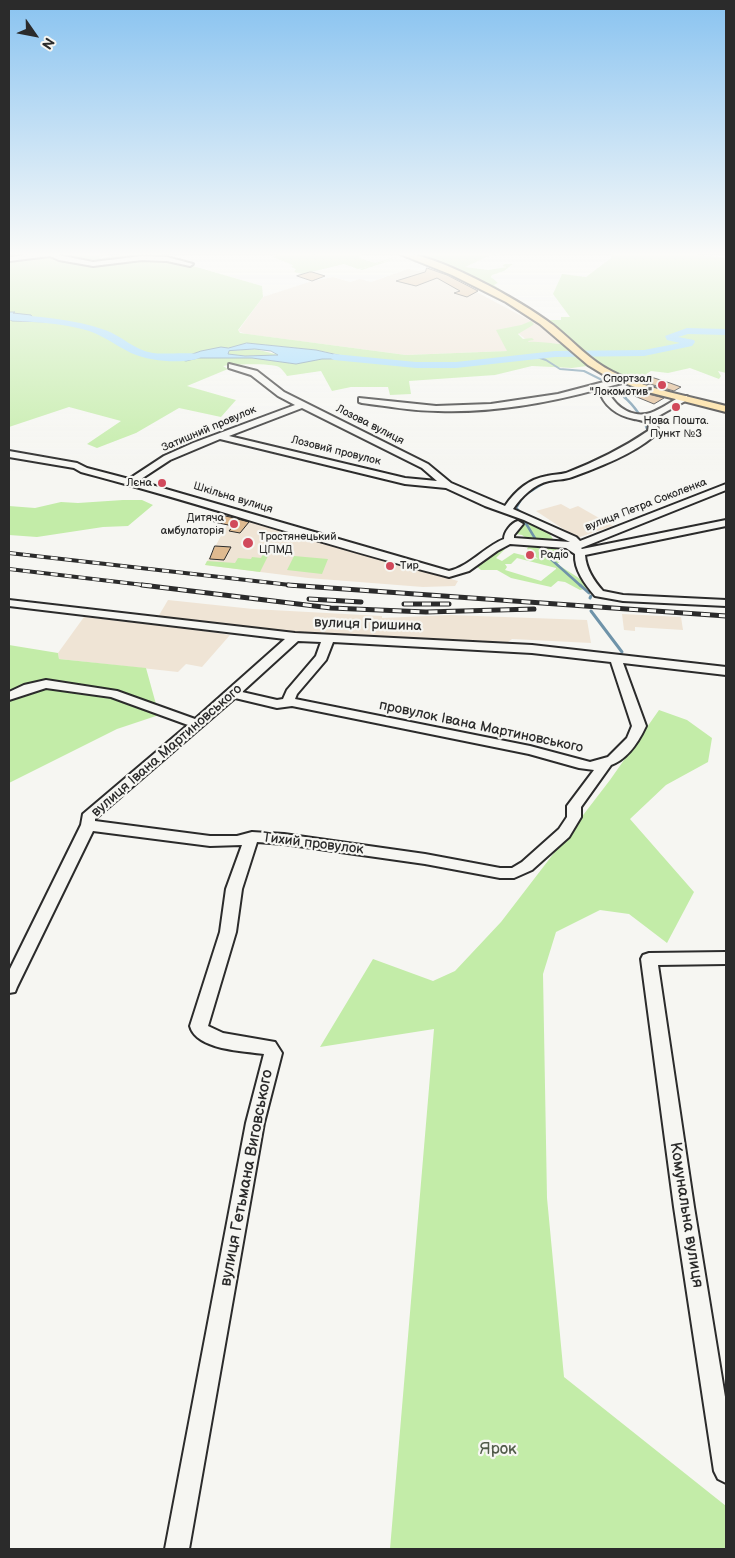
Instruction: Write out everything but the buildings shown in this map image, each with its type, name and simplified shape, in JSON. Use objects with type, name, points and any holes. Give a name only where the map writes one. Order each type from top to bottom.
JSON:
[{"type":"main road","points":[[547,325],[591,363],[623,380],[726,409]]},
{"type":"street","name":"Лозова вулиця","points":[[232,366],[254,373],[276,391],[425,466],[448,485],[572,539],[578,548]]},
{"type":"street","points":[[362,400],[447,409],[530,402],[623,380]]},
{"type":"street","points":[[502,509],[522,491],[537,483],[548,478],[559,479],[572,474],[604,460],[654,432],[653,424],[648,419],[630,416],[616,407],[604,393],[604,386]]},
{"type":"street","points":[[644,417],[684,398]]},
{"type":"street","name":"Затишний провулок","points":[[130,482],[167,458],[302,404]]},
{"type":"street","name":"Лозовий провулок","points":[[219,436],[404,480],[448,485]]},
{"type":"street","name":"Шкільна вулиця","points":[[9,454],[71,465],[449,574],[463,570],[500,543],[509,542]]},
{"type":"street","name":"вулиця Петра Соколенка","points":[[578,548],[726,487]]},
{"type":"street","points":[[518,524],[509,536],[509,542],[536,542],[578,548],[726,523]]},
{"type":"street","points":[[578,548],[584,572],[599,594],[623,598],[726,603]]},
{"type":"street","name":"вулиця Гришина","points":[[9,603],[295,637],[532,649],[726,671]]},
{"type":"street","name":"вулиця Івана Мартиновського","points":[[9,987],[73,852],[88,825],[88,818],[93,811],[232,694],[295,637]]},
{"type":"street","points":[[288,702],[291,693],[322,656],[328,638]]},
{"type":"street","points":[[606,763],[613,760],[627,747],[633,740],[639,726],[616,659]]},
{"type":"street","points":[[9,696],[28,688],[46,684],[113,694],[197,724]]},
{"type":"street","name":"провулок Івана Мартиновського","points":[[232,694],[277,704],[288,702],[530,750],[579,764],[599,765],[606,763]]},
{"type":"street","name":"Тихий провулок","points":[[88,825],[210,841],[237,841],[252,837],[335,846],[514,873],[527,866],[564,833],[574,817],[574,806],[606,763]]},
{"type":"street","name":"вулиця Гетьмана Виговського","points":[[177,1549],[244,1194],[255,1124],[273,1052],[269,1047],[227,1041],[207,1035],[200,1030],[199,1026],[228,932],[234,889],[252,837]]},
{"type":"street","name":"Комунальна вулиця","points":[[726,958],[649,959],[684,1207],[726,1471]]},
{"type":"shaded area","points":[[243,325],[525,325],[521,325],[508,351],[406,355],[246,334],[238,331]]},
{"type":"shaded area","points":[[533,325],[538,325],[560,344],[529,342],[518,333]]},
{"type":"shaded area","points":[[561,504],[570,509],[578,506],[613,526],[577,538],[536,511]]},
{"type":"shaded area","points":[[221,515],[251,520],[285,530],[279,535],[283,537],[279,540],[282,541],[293,533],[458,581],[455,586],[423,587],[308,578],[205,565],[227,525],[214,522]]},
{"type":"shaded area","points":[[168,600],[253,609],[382,616],[382,618],[450,615],[587,620],[591,643],[512,639],[508,642],[286,632],[158,617]]},
{"type":"shaded area","points":[[622,614],[681,617],[683,630],[635,627],[635,631],[624,630]]},
{"type":"shaded area","points":[[84,617],[230,635],[202,667],[186,664],[178,672],[59,659],[58,653]]},
{"type":"green space","points":[[9,325],[242,325],[238,330],[240,333],[406,355],[507,351],[496,330],[522,325],[533,325],[518,334],[523,339],[532,338],[534,340],[529,342],[576,344],[553,325],[726,325],[726,373],[718,371],[721,376],[719,379],[690,368],[668,373],[651,371],[637,380],[615,373],[602,364],[572,368],[532,366],[495,375],[409,381],[411,394],[390,395],[388,387],[351,387],[332,391],[321,371],[287,376],[280,368],[275,366],[227,365],[223,366],[228,369],[187,386],[236,400],[221,417],[179,408],[136,433],[97,448],[87,444],[121,421],[69,407],[9,427]],"holes":[[[247,343],[316,350],[351,357],[348,360],[322,359],[296,364],[252,358],[198,358],[186,361],[176,358],[201,351],[229,348]]]},
{"type":"green space","points":[[255,349],[279,355],[245,356],[228,354],[229,351]]},
{"type":"green space","points":[[142,500],[153,505],[128,526],[103,527],[37,537],[9,535],[9,506],[35,508],[61,502],[78,503]]},
{"type":"green space","points":[[519,515],[544,529],[552,536],[554,541],[530,541],[522,535],[516,534],[520,519]]},
{"type":"green space","points":[[529,545],[556,545],[558,549],[555,553],[557,558],[566,554],[567,556],[557,564],[585,582],[589,588],[580,590],[565,582],[558,581],[551,587],[511,578],[497,570],[481,570],[476,566],[502,547],[505,549],[496,558],[502,561],[514,553],[538,559],[527,549]],"holes":[[[517,558],[556,568],[541,581],[505,570],[507,567],[505,564],[511,564]]]},
{"type":"green space","points":[[265,549],[271,550],[260,572],[205,565],[207,561],[235,563],[238,558],[261,558]]},
{"type":"green space","points":[[294,556],[328,559],[322,574],[287,570]]},
{"type":"green space","points":[[9,645],[58,653],[59,659],[146,668],[159,715],[117,729],[9,783]]},
{"type":"green space","name":"Ярок","points":[[659,710],[687,720],[712,738],[708,762],[666,785],[630,819],[694,892],[667,943],[629,914],[600,910],[556,932],[543,974],[547,1198],[564,1377],[726,1506],[726,1549],[390,1549],[434,1029],[320,1047],[373,959],[433,981],[455,971],[501,922],[610,780]]},
{"type":"water","points":[[247,343],[316,350],[356,359],[322,359],[296,364],[252,358],[198,358],[186,361],[174,358],[221,347],[228,348]],"holes":[[[255,349],[271,351],[278,355],[245,356],[228,354],[229,351]]]},
{"type":"waterway","points":[[73,325],[107,334],[140,353],[156,357],[173,358],[197,356]]},
{"type":"waterway","points":[[334,357],[416,365],[456,365],[555,354],[644,353],[688,344],[690,342],[670,338],[670,336],[687,331],[726,332]]},
{"type":"waterway","points":[[534,356],[546,360],[560,369],[584,371],[608,383]]},
{"type":"waterway","points":[[611,385],[623,393],[626,398]]},
{"type":"waterway","points":[[624,397],[639,414],[648,433]]},
{"type":"waterway","points":[[579,468],[592,463]]},
{"type":"waterway","points":[[522,514],[516,508],[523,496],[547,481]]},
{"type":"waterway","points":[[522,517],[544,553],[581,586]]},
{"type":"waterway","points":[[580,585],[589,593]]},
{"type":"waterway","points":[[591,611],[622,652]]},
{"type":"railway","points":[[9,553],[294,585]]},
{"type":"railway","points":[[9,569],[152,586]]},
{"type":"railway","points":[[142,585],[331,608],[426,612],[534,609]]},
{"type":"railway","points":[[288,585],[294,585]]},
{"type":"railway","points":[[294,585],[726,616]]},
{"type":"railway","points":[[294,585],[299,586]]},
{"type":"railway","points":[[309,599],[361,602]]},
{"type":"railway","points":[[404,604],[449,604]]},
{"type":"place","name":"Спортзал \"Локомотив\"","points":[[662,385]]},
{"type":"place","name":"Нова Пошта. Пункт №3","points":[[676,407]]},
{"type":"place","name":"Лєна","points":[[162,483]]},
{"type":"place","name":"Дитяча амбулаторія","points":[[234,524]]},
{"type":"place","name":"Тростянецький ЦПМД","points":[[248,543]]},
{"type":"place","name":"Радіо","points":[[530,555]]},
{"type":"place","name":"Тир","points":[[390,566]]}]
